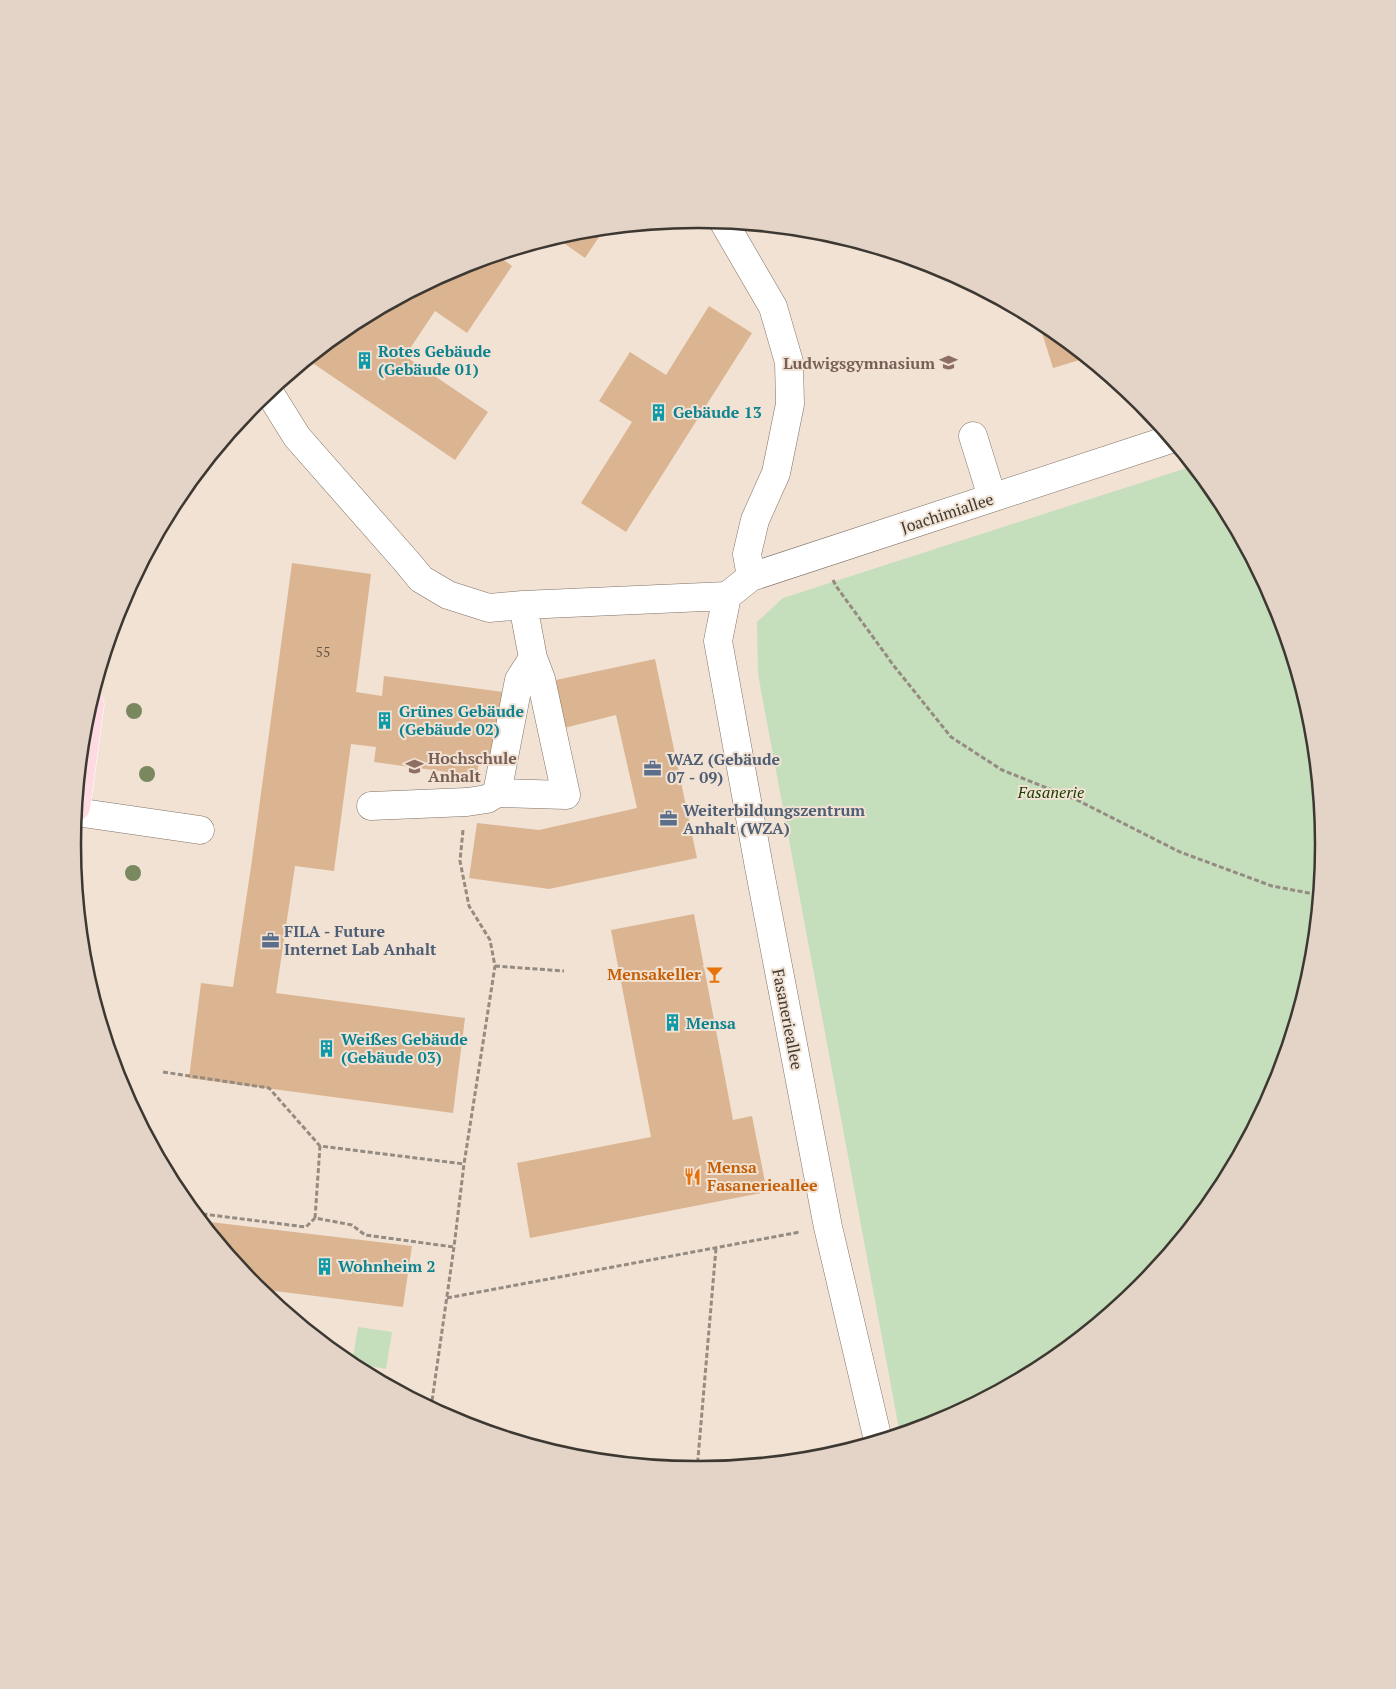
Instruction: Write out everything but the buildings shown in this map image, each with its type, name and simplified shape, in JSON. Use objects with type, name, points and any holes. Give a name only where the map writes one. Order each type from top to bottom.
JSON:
[{"type":"street","points":[[727,229],[773,308],[788,362],[790,404],[776,473],[755,520],[749,545],[748,554],[751,577]]},
{"type":"street","points":[[273,398],[297,437],[421,579],[448,595],[489,608],[727,596]]},
{"type":"street","points":[[973,436],[992,497]]},
{"type":"street","name":"Joachimiallee","points":[[727,596],[751,577],[1165,441]]},
{"type":"street","name":"Fasanerieallee","points":[[727,596],[718,641],[828,1227],[877,1435]]},
{"type":"street","points":[[371,806],[467,802],[487,799],[497,793],[566,795],[541,679],[533,658],[523,605]]},
{"type":"street","points":[[497,793],[519,680],[533,658]]},
{"type":"street","points":[[83,813],[200,830]]},
{"type":"path","points":[[824,553],[836,586],[894,666],[951,737],[1002,770],[1077,800],[1180,852],[1272,886],[1312,894]]},
{"type":"path","points":[[432,1401],[464,1164],[495,966],[490,940],[469,906],[460,861],[467,802]]},
{"type":"path","points":[[495,966],[564,971]]},
{"type":"path","points":[[163,1072],[269,1088],[320,1146],[464,1164]]},
{"type":"path","points":[[205,1214],[306,1227],[315,1218],[320,1146]]},
{"type":"path","points":[[315,1218],[352,1225],[365,1235],[454,1247]]},
{"type":"path","points":[[447,1298],[828,1227]]},
{"type":"path","points":[[698,1461],[716,1248]]},
{"type":"green space","name":"Fasanerie","points":[[1186,468],[1211,502],[1232,536],[1268,608],[1294,685],[1303,724],[1309,764],[1315,844],[1313,885],[1303,965],[1294,1004],[1268,1081],[1232,1153],[1211,1187],[1162,1251],[1134,1281],[1073,1334],[1006,1379],[971,1398],[899,1428],[758,674],[757,622],[783,598]]},
{"type":"green space","points":[[358,1327],[392,1332],[386,1369],[369,1366],[353,1356]]},
{"type":"place","name":"Rotes Gebäude (Gebäude 01)","points":[[364,360]]},
{"type":"place","name":"Ludwigsgymnasium","points":[[949,363]]},
{"type":"place","name":"Gebäude 13","points":[[659,412]]},
{"type":"place","name":"Grünes Gebäude (Gebäude 02)","points":[[385,720]]},
{"type":"place","name":"Hochschule Anhalt","points":[[414,767]]},
{"type":"place","name":"WAZ (Gebäude 07 - 09)","points":[[653,768]]},
{"type":"place","name":"Weiterbildungszentrum Anhalt (WZA)","points":[[669,819]]},
{"type":"place","name":"FILA - Future Internet Lab Anhalt","points":[[270,940]]},
{"type":"place","name":"Mensakeller","points":[[715,974]]},
{"type":"place","name":"Mensa","points":[[672,1023]]},
{"type":"place","name":"Weißes Gebäude (Gebäude 03)","points":[[327,1048]]},
{"type":"place","name":"Mensa Fasanerieallee","points":[[693,1176]]},
{"type":"place","name":"Wohnheim 2","points":[[324,1266]]}]
